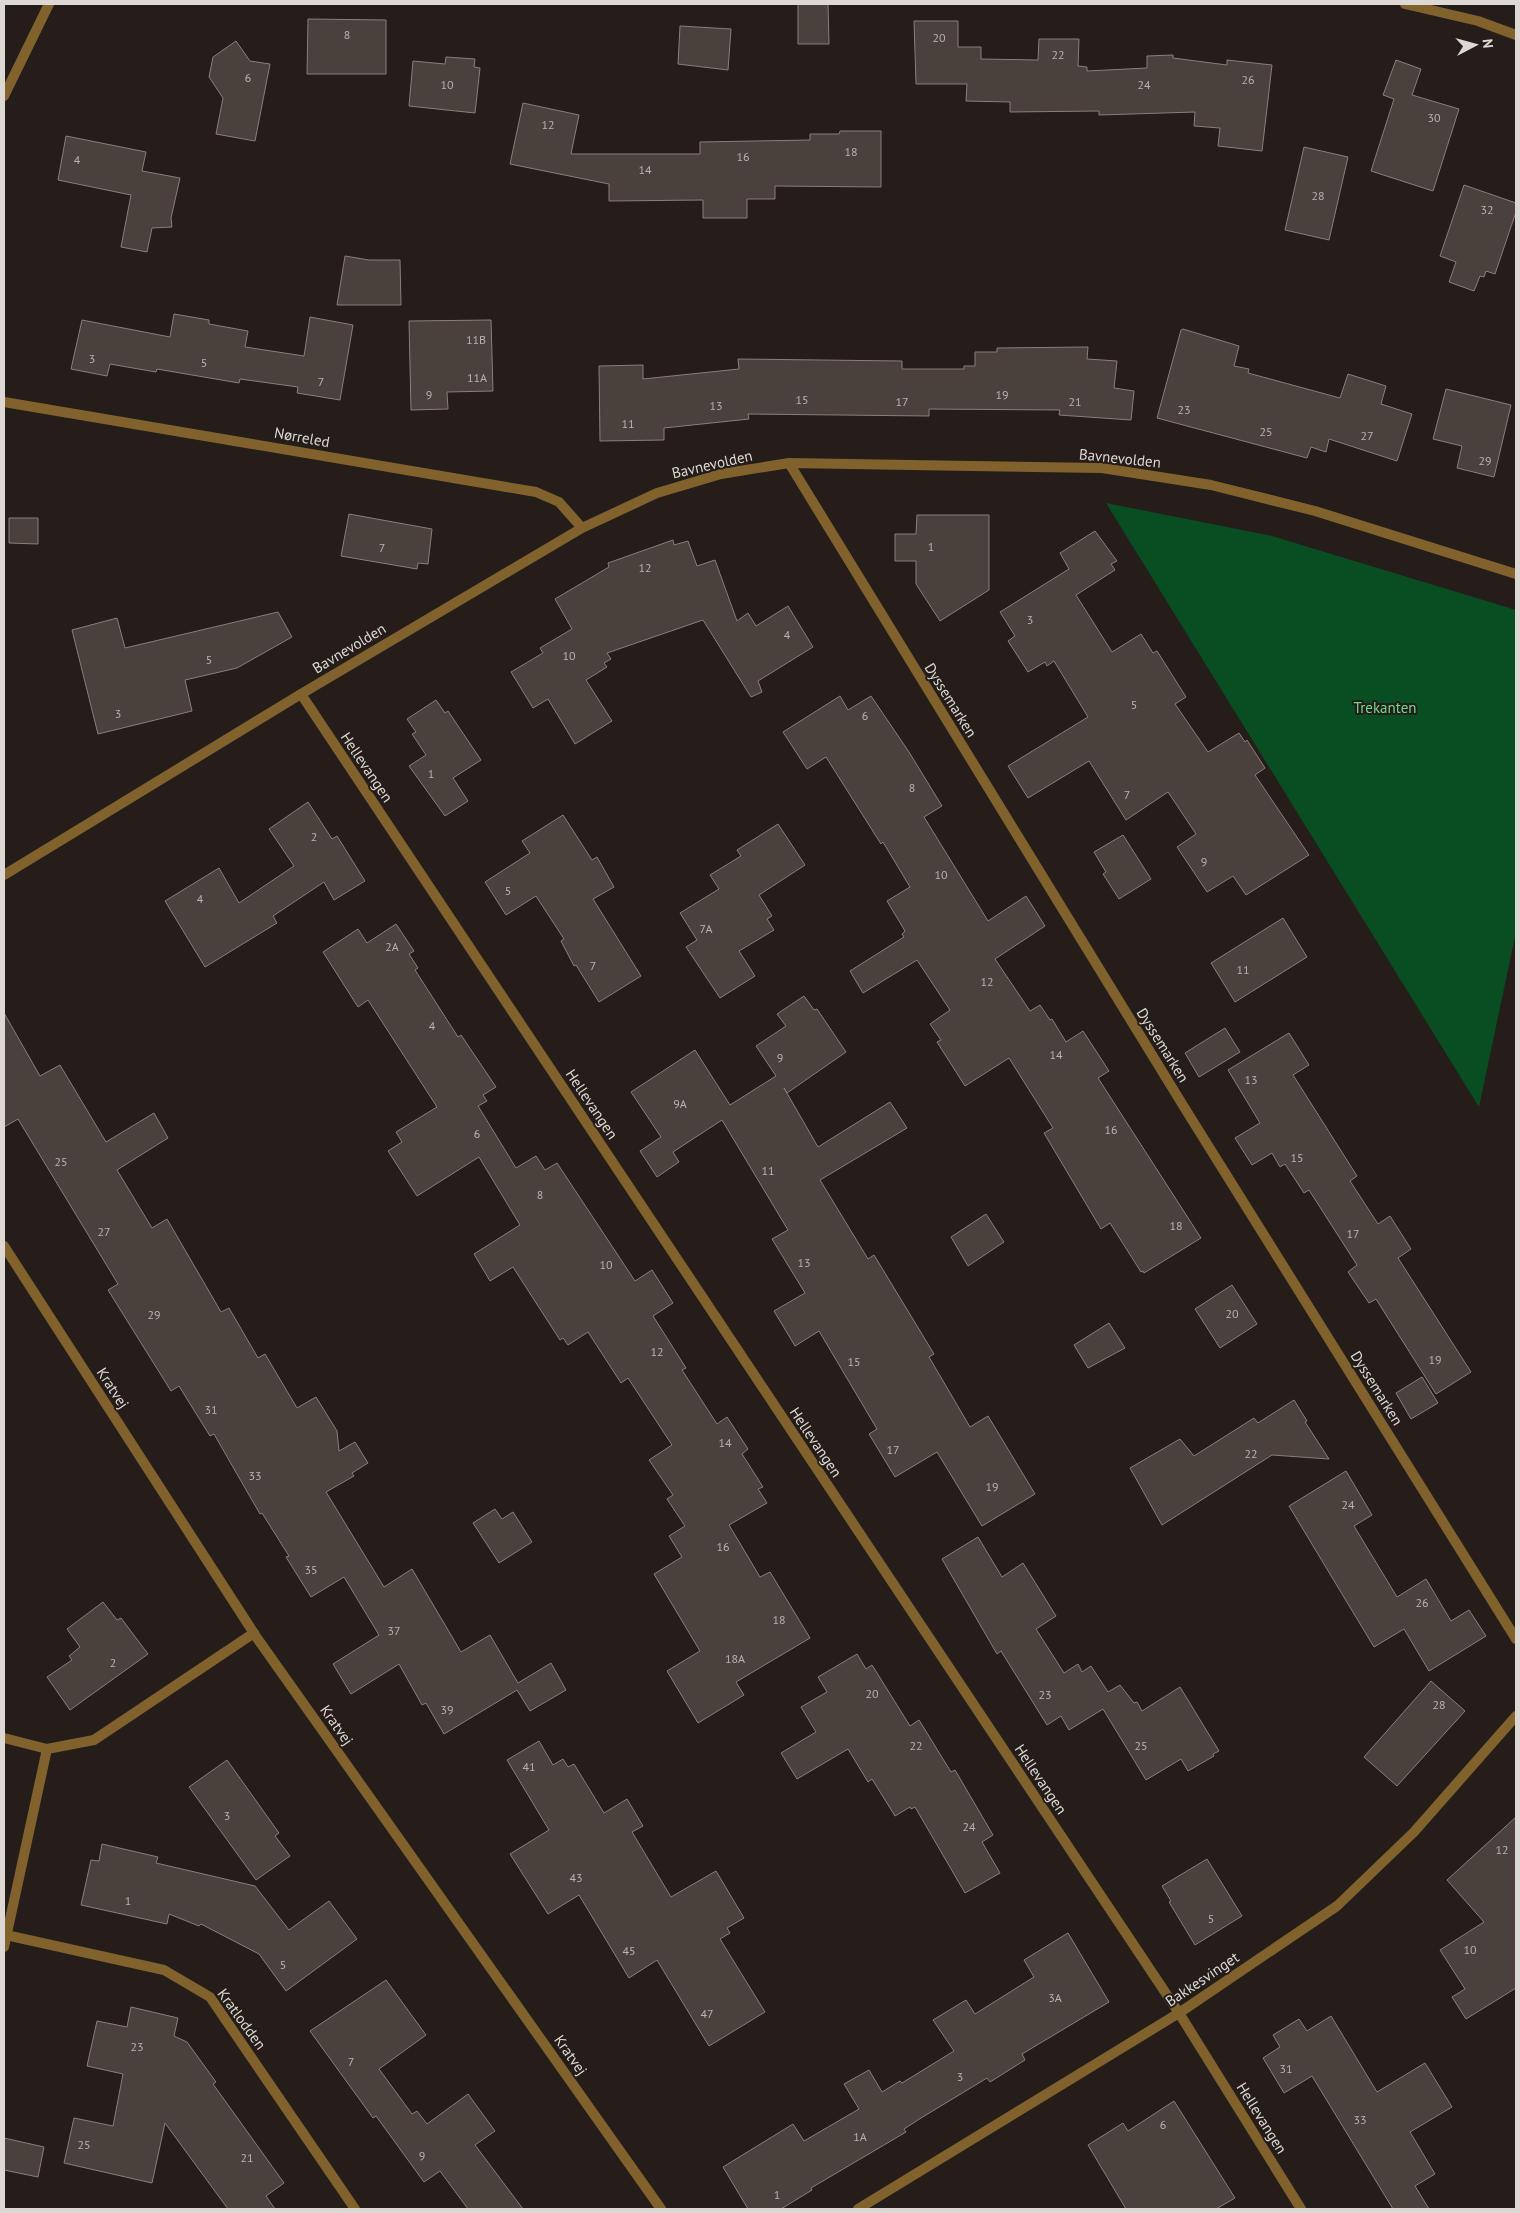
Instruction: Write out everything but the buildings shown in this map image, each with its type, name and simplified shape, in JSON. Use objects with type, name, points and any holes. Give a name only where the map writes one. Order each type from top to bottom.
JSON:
[{"type":"street","points":[[4,96],[49,4]]},
{"type":"street","points":[[1405,4],[1478,21],[1516,35]]},
{"type":"street","name":"Nørreled","points":[[4,402],[536,492],[558,502],[582,528]]},
{"type":"street","name":"Bavnevolden","points":[[4,875],[301,694],[582,528],[657,492],[721,474],[789,463],[1102,468],[1212,485],[1315,511],[1516,574]]},
{"type":"street","name":"Dyssemarken","points":[[789,463],[1184,1108],[1516,1639]]},
{"type":"street","name":"Hellevangen","points":[[301,694],[1179,2013],[1302,2209]]},
{"type":"street","name":"Kratvej","points":[[4,1246],[254,1633],[661,2209]]},
{"type":"street","points":[[4,1738],[47,1749],[94,1740],[254,1633]]},
{"type":"street","name":"Bakkesvinget","points":[[858,2209],[1179,2013],[1336,1906],[1414,1832],[1516,1716]]},
{"type":"street","points":[[4,1946],[47,1749]]},
{"type":"street","name":"Kratlodden","points":[[6,1935],[164,1970],[210,1997],[355,2209]]},
{"type":"green space","name":"Trekanten","points":[[1106,503],[1272,536],[1516,610],[1516,932],[1479,1107]]}]
